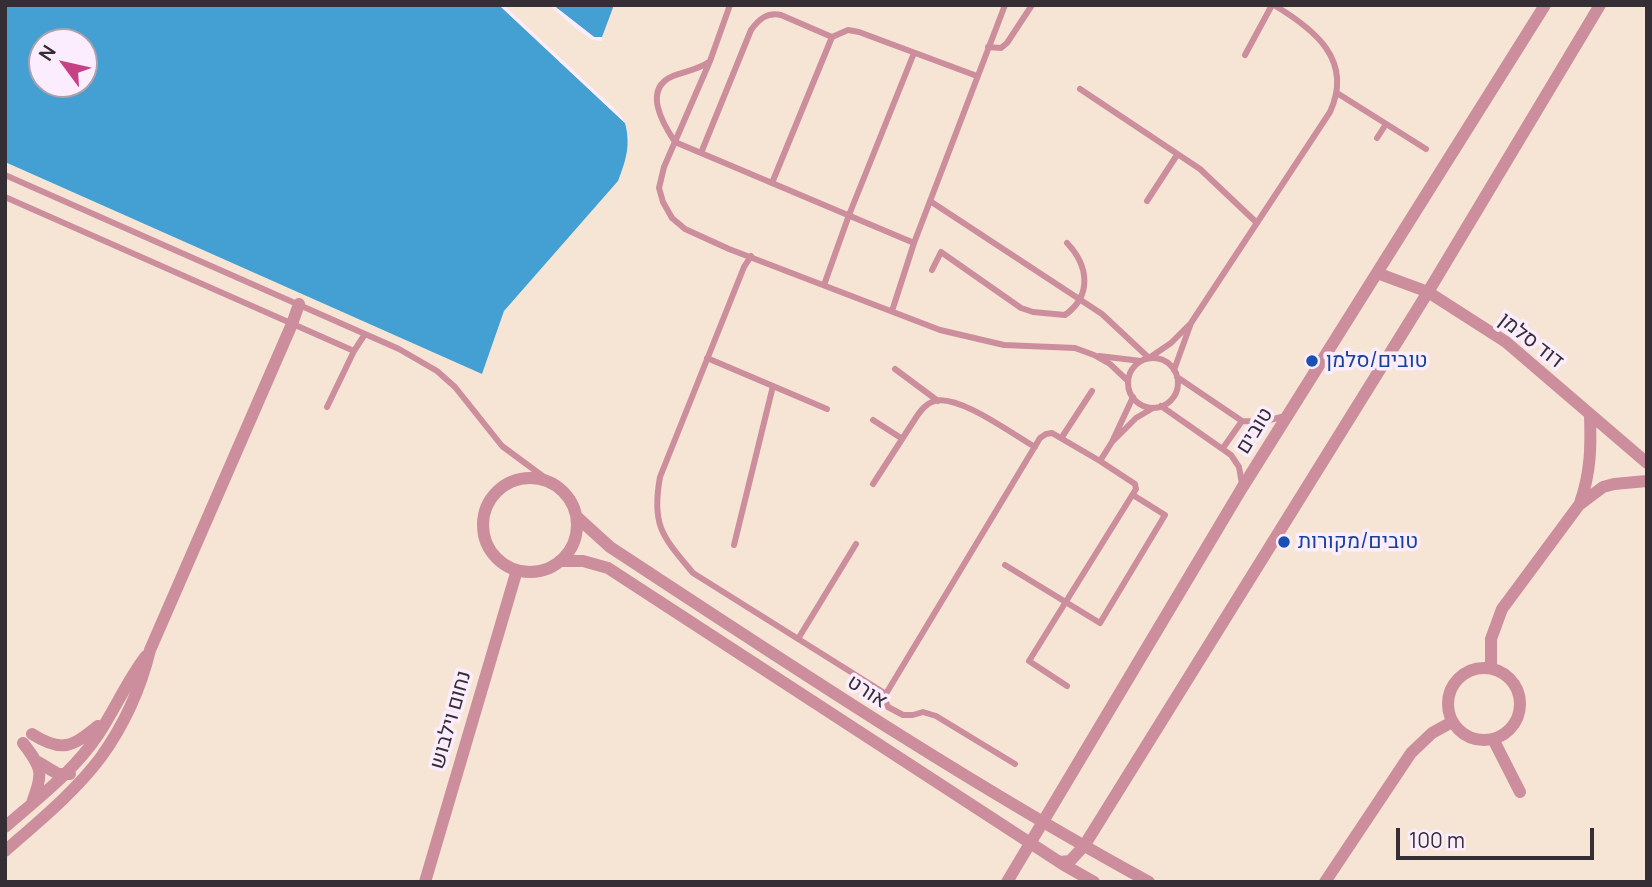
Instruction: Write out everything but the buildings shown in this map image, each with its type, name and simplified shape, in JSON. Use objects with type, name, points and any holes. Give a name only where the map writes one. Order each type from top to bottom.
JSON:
[{"type":"street","name":"טובים","points":[[1007,882],[1242,488],[1545,5]]},
{"type":"street","points":[[1060,862],[1070,861],[1084,846],[1429,292],[1600,5]]},
{"type":"street","name":"דוד סלמן","points":[[1377,273],[1429,292],[1506,342],[1647,463]]},
{"type":"street","points":[[5,851],[85,775],[101,757],[124,719],[143,679],[150,650],[299,304]]},
{"type":"street","points":[[1491,668],[1491,639],[1502,610],[1579,505],[1588,482],[1591,457],[1590,414]]},
{"type":"street","points":[[533,477],[548,480],[570,498],[577,517],[575,540],[568,553],[561,561],[545,570],[531,573],[517,570],[497,558],[485,540],[485,509],[493,496],[511,482],[533,477]]},
{"type":"street","points":[[1579,505],[1603,487],[1647,481]]},
{"type":"street","name":"אורט","points":[[577,517],[597,537],[621,554],[904,739],[1149,882]]},
{"type":"street","name":"אורט","points":[[561,561],[583,561],[608,568],[1094,882]]},
{"type":"street","name":"נחום וילבוש","points":[[425,882],[517,570]]},
{"type":"street","points":[[5,827],[64,774],[97,736],[150,650]]},
{"type":"street","points":[[1491,668],[1510,679],[1520,698],[1516,720],[1503,735],[1493,739],[1473,739],[1452,722],[1447,708],[1448,696],[1452,686],[1468,671],[1491,668]]},
{"type":"street","points":[[32,803],[39,782],[38,762],[27,739],[64,747],[81,740],[107,719]]},
{"type":"street","points":[[1325,882],[1411,754],[1432,733],[1452,722]]},
{"type":"street","points":[[1493,739],[1520,792]]},
{"type":"street","points":[[38,762],[64,774],[85,775]]},
{"type":"lane","points":[[730,5],[710,61],[664,167],[659,188],[672,218],[685,229],[940,330],[1004,345],[1075,348],[1094,355],[1110,364],[1128,381],[1138,403],[1157,407],[1223,448],[1239,467],[1242,488]]},
{"type":"lane","points":[[892,311],[914,243],[1005,5]]},
{"type":"lane","points":[[988,47],[1001,48],[1007,43],[1032,5]]},
{"type":"lane","points":[[1128,381],[1135,366],[1171,343],[1191,323],[1330,112],[1337,93],[1335,67],[1327,48],[1314,32],[1299,20],[1273,5],[1245,55]]},
{"type":"lane","points":[[701,153],[751,30],[758,21],[773,13],[832,37]]},
{"type":"lane","points":[[772,183],[832,37],[839,32],[859,32],[977,76]]},
{"type":"lane","points":[[824,285],[914,53]]},
{"type":"lane","points":[[710,61],[694,71],[668,78],[659,92],[657,111],[675,142],[914,243]]},
{"type":"lane","points":[[1080,89],[1200,169],[1257,223]]},
{"type":"lane","points":[[1337,93],[1426,149]]},
{"type":"lane","points":[[1377,138],[1386,124]]},
{"type":"lane","points":[[1147,201],[1177,155]]},
{"type":"lane","points":[[5,175],[399,349],[437,371],[455,387],[502,446],[548,480]]},
{"type":"lane","points":[[5,197],[354,351]]},
{"type":"lane","points":[[930,201],[1102,314],[1145,360]]},
{"type":"lane","points":[[932,270],[941,252],[1021,308],[1065,315],[1072,310],[1086,286],[1086,276],[1080,261],[1067,243]]},
{"type":"lane","points":[[751,256],[744,267],[660,477],[655,503],[660,528],[693,573],[886,694]]},
{"type":"lane","points":[[1112,442],[1136,418],[1173,396],[1177,389],[1175,374],[1191,323]]},
{"type":"lane","points":[[327,407],[365,334]]},
{"type":"lane","points":[[1094,355],[1165,361],[1175,374],[1242,421],[1262,422],[1287,416]]},
{"type":"lane","points":[[707,358],[827,409]]},
{"type":"lane","points":[[895,369],[938,401]]},
{"type":"lane","points":[[734,545],[773,386]]},
{"type":"lane","points":[[1062,438],[1092,391]]},
{"type":"lane","points":[[1100,461],[1133,397]]},
{"type":"lane","points":[[873,484],[901,438],[926,405],[938,401],[959,403],[1035,447]]},
{"type":"lane","points":[[873,420],[901,438]]},
{"type":"lane","points":[[1223,448],[1242,421]]},
{"type":"lane","points":[[1015,764],[936,716],[923,712],[904,715],[884,702],[886,694],[1035,447],[1046,434],[1052,433],[1135,484],[1136,489],[1029,661],[1067,686]]},
{"type":"lane","points":[[1005,565],[1100,622],[1165,515],[1133,495]]},
{"type":"lane","points":[[798,639],[856,544]]},
{"type":"shaded area","points":[[499,5],[553,5],[594,37],[601,37],[614,5],[1647,5],[1647,882],[5,882],[5,162],[482,374],[504,311],[618,181],[629,138],[625,123]]},
{"type":"water","points":[[5,5],[499,5],[625,123],[628,145],[618,181],[504,311],[482,374],[5,162]]},
{"type":"water","points":[[553,5],[614,5],[602,37],[594,37]]},
{"type":"pier","points":[[499,5],[504,5],[619,113],[625,123]]},
{"type":"pier","points":[[549,5],[553,5],[594,37],[602,37],[602,41],[593,40],[579,31]]},
{"type":"place","name":"טובים/סלמן","points":[[1312,361]]},
{"type":"place","name":"טובים/מקורות","points":[[1284,542]]}]
